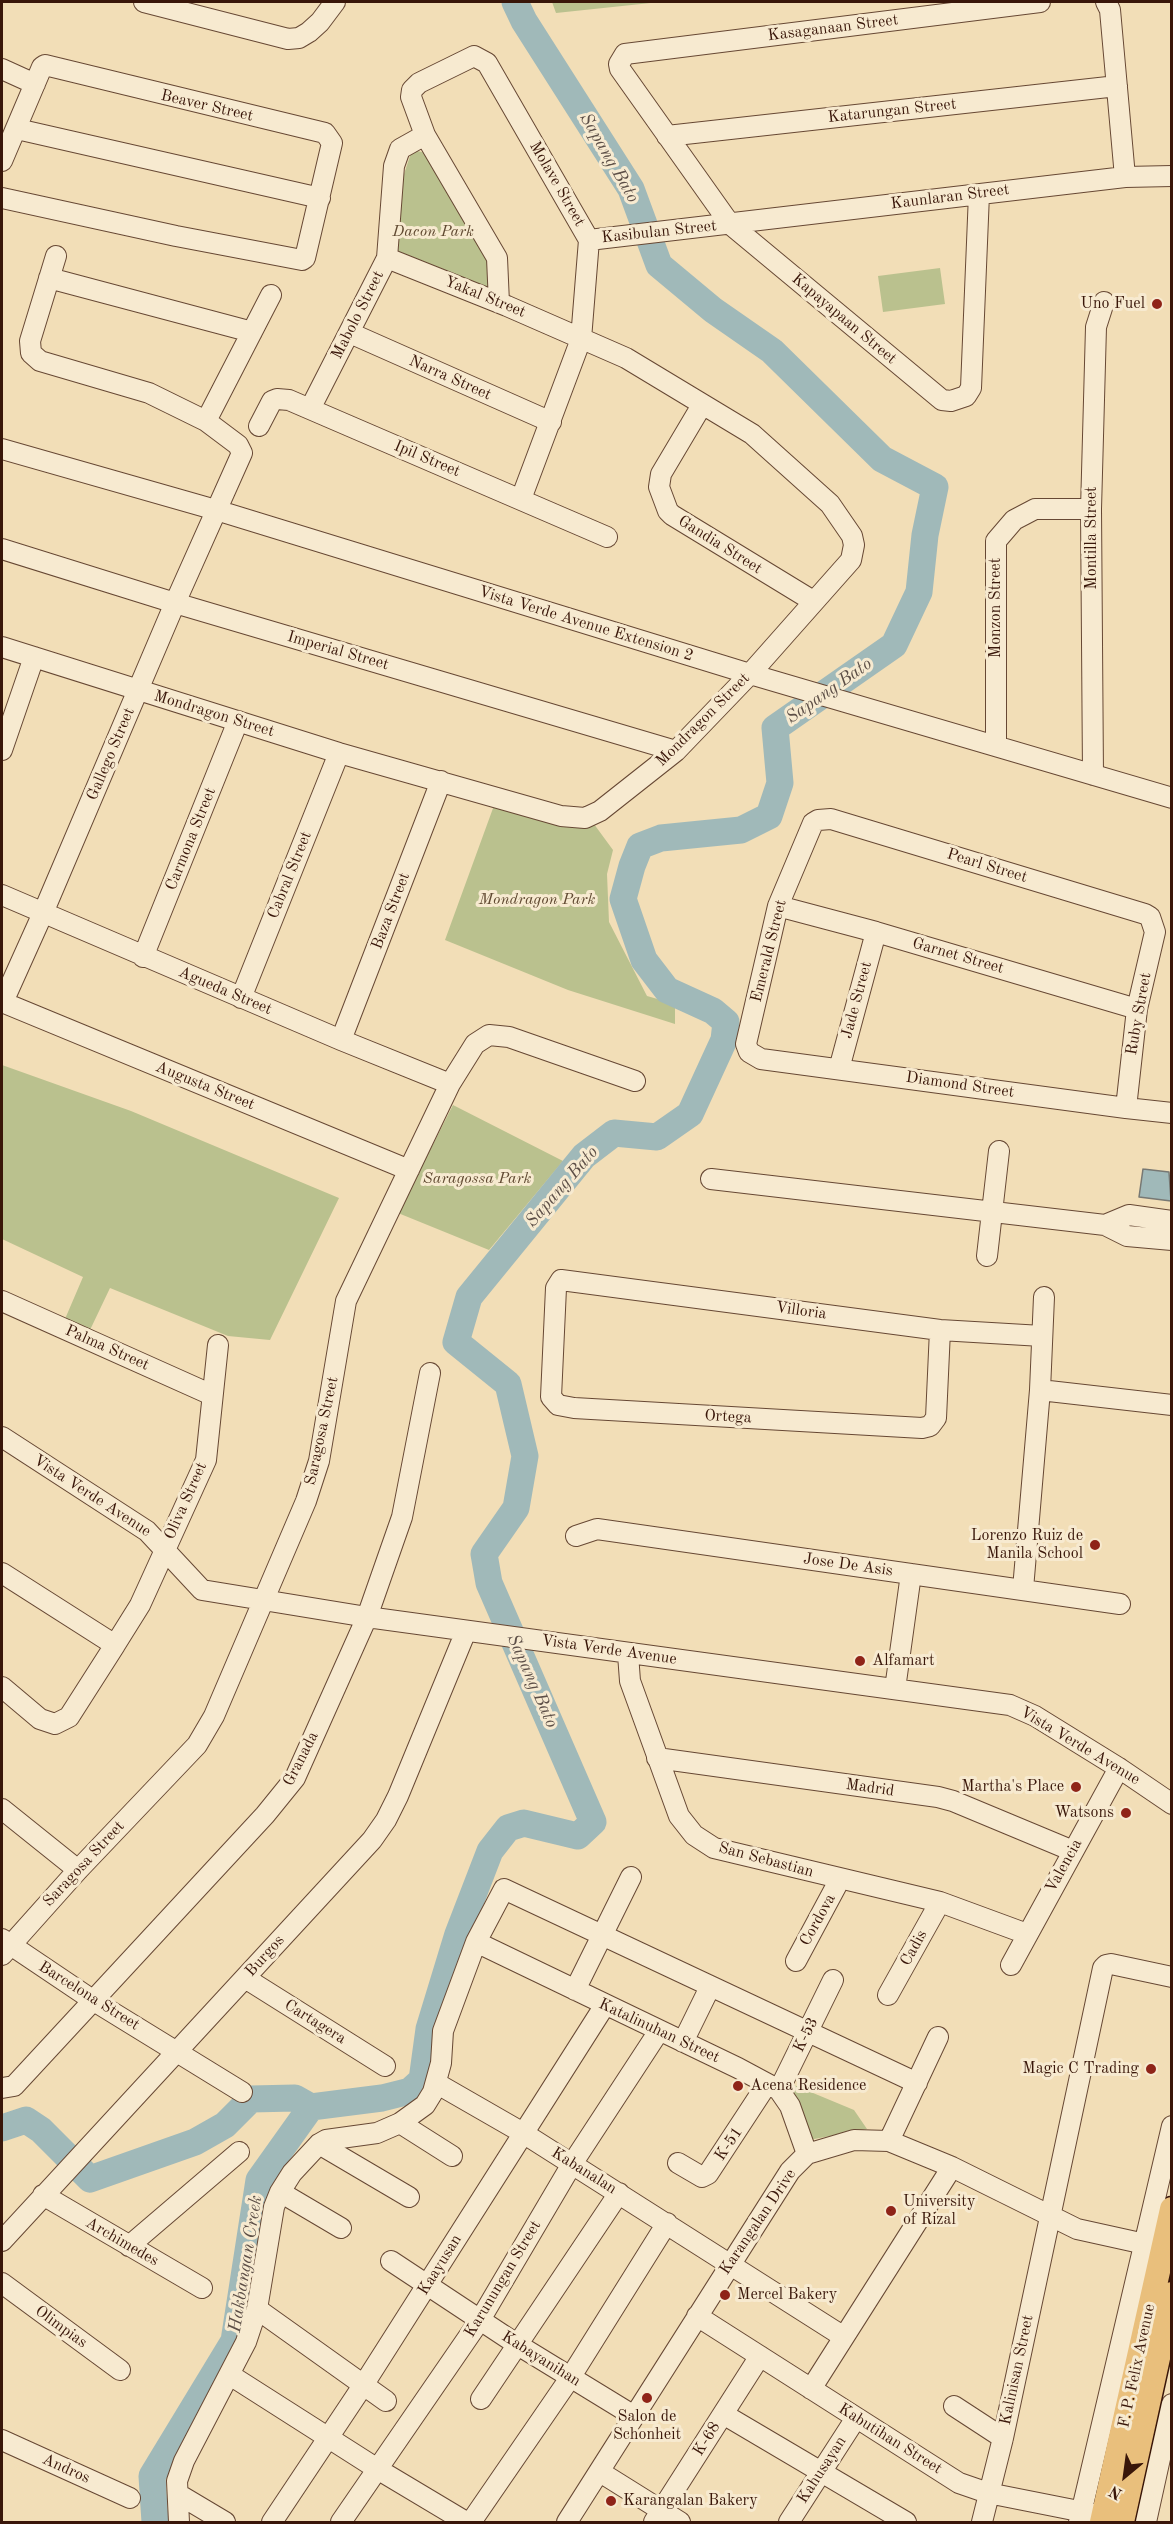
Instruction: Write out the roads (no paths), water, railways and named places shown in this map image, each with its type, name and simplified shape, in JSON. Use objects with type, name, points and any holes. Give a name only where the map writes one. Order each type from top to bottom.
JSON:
[{"type":"main road","name":"F. P. Felix Avenue","points":[[1098,2519],[1154,2246],[1172,2209]]},
{"type":"main road","name":"F. P. Felix Avenue","points":[[1098,2519],[1172,2294]]},
{"type":"street","points":[[144,2],[288,39],[299,38],[309,32],[335,2]]},
{"type":"street","name":"Kasaganaan Street","points":[[625,54],[1040,2]]},
{"type":"street","points":[[1106,2],[1110,10],[1125,177]]},
{"type":"street","name":"Kapayapaan Street","points":[[625,54],[619,64],[620,69],[730,224],[942,400],[951,401],[966,396],[971,388],[979,194]]},
{"type":"street","name":"Molave Street","points":[[425,135],[411,97],[412,90],[419,83],[474,56],[487,63],[589,240],[581,339],[521,499]]},
{"type":"street","name":"Beaver Street","points":[[2,161],[42,67],[47,65],[325,133],[332,143],[305,258],[302,260],[2,198]]},
{"type":"street","points":[[2,69],[35,84]]},
{"type":"street","name":"Katarungan Street","points":[[667,136],[1117,86]]},
{"type":"street","points":[[17,129],[320,198]]},
{"type":"street","points":[[425,135],[497,258],[499,303]]},
{"type":"street","name":"Mabolo Street","points":[[310,409],[387,258],[394,166],[400,148],[425,135]]},
{"type":"street","name":"Kaunlaran Street","points":[[730,224],[1125,177],[1172,177]]},
{"type":"street","name":"Kasibulan Street","points":[[589,240],[730,224]]},
{"type":"street","name":"Gallego Street","points":[[2,1002],[43,913],[175,603],[242,453],[238,444],[206,421],[149,393],[35,357],[31,353],[30,341],[56,256]]},
{"type":"street","name":"Yakal Street","points":[[387,258],[581,339]]},
{"type":"street","points":[[49,279],[252,332]]},
{"type":"street","points":[[206,421],[271,295]]},
{"type":"street","name":"Montilla Street","points":[[1093,775],[1091,509],[1096,327],[1104,302]]},
{"type":"street","name":"Narra Street","points":[[350,333],[551,422]]},
{"type":"street","name":"Mondragon Street","points":[[2,647],[339,753],[561,816],[585,818],[600,811],[676,751],[750,674],[851,560],[854,545],[852,536],[830,504],[752,434],[626,358],[581,339]]},
{"type":"street","name":"Ipil Street","points":[[259,426],[273,401],[289,400],[607,537]]},
{"type":"street","name":"Gandia Street","points":[[702,405],[661,474],[659,487],[668,511],[813,601]]},
{"type":"street","name":"Vista Verde Avenue Extension 2","points":[[2,448],[216,510],[750,674],[1172,798]]},
{"type":"street","name":"Monzon Street","points":[[996,746],[996,541],[1014,520],[1035,510],[1091,509]]},
{"type":"street","name":"Imperial Street","points":[[2,549],[175,603],[676,751]]},
{"type":"street","points":[[2,750],[34,657]]},
{"type":"street","name":"Carmona Street","points":[[143,957],[238,721]]},
{"type":"street","name":"Cabral Street","points":[[241,998],[339,753]]},
{"type":"street","name":"Baza Street","points":[[340,1041],[441,781]]},
{"type":"street","name":"Pearl Street","points":[[819,820],[831,819],[1145,914],[1153,922]]},
{"type":"street","name":"Emerald Street","points":[[749,1053],[746,1044],[778,906],[810,827],[819,820]]},
{"type":"street","name":"Agueda Street","points":[[2,895],[340,1041],[450,1084]]},
{"type":"street","name":"Garnet Street","points":[[778,906],[876,932],[1137,1009]]},
{"type":"street","name":"Ruby Street","points":[[1126,1108],[1137,1009],[1155,932],[1153,922]]},
{"type":"street","name":"Jade Street","points":[[839,1069],[876,932]]},
{"type":"street","name":"Augusta Street","points":[[2,1002],[410,1170]]},
{"type":"street","name":"Saragosa Street","points":[[4,1947],[197,1745],[214,1716],[306,1501],[319,1461],[346,1301],[450,1084],[475,1044],[489,1035],[509,1037],[635,1081]]},
{"type":"street","name":"Diamond Street","points":[[749,1053],[761,1059],[1172,1113]]},
{"type":"street","points":[[987,1256],[999,1151]]},
{"type":"street","points":[[711,1179],[1105,1225],[1126,1236],[1172,1240]]},
{"type":"street","points":[[1105,1225],[1129,1215],[1172,1221]]},
{"type":"street","name":"Villoria","points":[[561,1280],[940,1330],[1042,1336]]},
{"type":"street","name":"Ortega","points":[[561,1280],[556,1288],[550,1392],[554,1402],[565,1407],[922,1428],[930,1426],[936,1418],[940,1330]]},
{"type":"street","points":[[1023,1589],[1040,1390],[1044,1298]]},
{"type":"street","name":"Palma Street","points":[[2,1301],[212,1395]]},
{"type":"street","name":"Oliva Street","points":[[2,1687],[40,1719],[55,1724],[69,1717],[115,1645],[140,1605],[206,1460],[218,1345]]},
{"type":"street","name":"Granada","points":[[4,2088],[14,2086],[94,2001],[266,1815],[295,1778],[367,1617],[402,1517],[430,1373]]},
{"type":"street","points":[[1040,1390],[1172,1405]]},
{"type":"street","name":"Vista Verde Avenue","points":[[2,1437],[147,1531],[202,1590],[492,1635],[1010,1705],[1035,1716],[1119,1767],[1171,1804]]},
{"type":"street","name":"Jose De Asis","points":[[576,1536],[597,1529],[1120,1604]]},
{"type":"street","points":[[2,1573],[115,1645]]},
{"type":"street","points":[[894,1689],[911,1574]]},
{"type":"street","name":"Burgos","points":[[2,2241],[372,1840],[399,1796],[466,1630]]},
{"type":"street","name":"San Sebastian","points":[[628,1654],[630,1681],[657,1758],[679,1816],[694,1835],[714,1848],[840,1880],[940,1902],[1027,1934]]},
{"type":"street","name":"Madrid","points":[[657,1758],[938,1797],[953,1801],[1073,1851]]},
{"type":"street","name":"Valencia","points":[[1011,1965],[1119,1767]]},
{"type":"street","points":[[2,1809],[78,1870]]},
{"type":"street","points":[[575,1990],[631,1877]]},
{"type":"street","name":"Cordova","points":[[796,1961],[840,1880]]},
{"type":"street","points":[[179,2523],[177,2481],[184,2461],[246,2342],[257,2309],[274,2207],[280,2192],[292,2173],[319,2144],[326,2140],[377,2133],[400,2123],[425,2105],[433,2092],[441,2063],[443,2031],[476,1942],[504,1889],[917,2083]]},
{"type":"street","name":"Cadis","points":[[888,1995],[940,1902]]},
{"type":"street","name":"Katalinuhan Street","points":[[476,1942],[773,2087]]},
{"type":"street","name":"Barcelona Street","points":[[4,1947],[242,2092]]},
{"type":"street","name":"Kalinisan Street","points":[[982,2523],[1003,2438],[1104,1966],[1111,1964],[1172,1977]]},
{"type":"street","name":"Cartagera","points":[[245,1978],[385,2066]]},
{"type":"street","name":"K-53","points":[[773,2087],[808,2032],[833,1980]]},
{"type":"street","points":[[683,2042],[710,1987]]},
{"type":"street","name":"Kaayusan","points":[[272,2523],[364,2384],[605,2006]]},
{"type":"street","name":"Karunungan Street","points":[[341,2523],[480,2320],[572,2164],[659,2031]]},
{"type":"street","points":[[889,2141],[938,2037]]},
{"type":"street","name":"Kabanalan","points":[[436,2083],[523,2133],[668,2223],[844,2337]]},
{"type":"street","points":[[773,2087],[790,2106],[807,2154]]},
{"type":"street","name":"K-51","points":[[678,2163],[702,2176],[708,2174],[773,2087]]},
{"type":"street","points":[[400,2123],[452,2156]]},
{"type":"street","points":[[1154,2246],[1172,2126]]},
{"type":"street","name":"Karangalan Drive","points":[[567,2523],[790,2171],[807,2154],[854,2140],[889,2141],[952,2167],[1077,2229],[1154,2246]]},
{"type":"street","points":[[319,2144],[410,2197]]},
{"type":"street","points":[[129,2246],[239,2152]]},
{"type":"street","points":[[811,2389],[952,2167]]},
{"type":"street","points":[[280,2192],[340,2228]]},
{"type":"street","points":[[481,2399],[619,2193]]},
{"type":"street","name":"Archimedes","points":[[43,2195],[202,2288]]},
{"type":"street","points":[[230,2375],[379,2470],[468,2523],[570,2378],[668,2223]]},
{"type":"street","name":"Kabayanihan","points":[[391,2261],[518,2345],[634,2416]]},
{"type":"street","name":"Olimpias","points":[[2,2283],[120,2370]]},
{"type":"street","points":[[257,2309],[386,2402]]},
{"type":"street","name":"Kabutihan Street","points":[[697,2316],[959,2483],[988,2493],[1098,2519]]},
{"type":"street","name":"K-68","points":[[658,2517],[760,2356]]},
{"type":"street","points":[[1146,2523],[1172,2404]]},
{"type":"street","points":[[954,2406],[1003,2438]]},
{"type":"street","points":[[723,2414],[906,2523]]},
{"type":"street","name":"Kahusayan","points":[[792,2522],[856,2418]]},
{"type":"street","name":"Andros","points":[[2,2440],[130,2498]]},
{"type":"street","points":[[600,2472],[658,2517],[680,2523]]},
{"type":"street","points":[[178,2494],[225,2523]]},
{"type":"water","points":[[1143,1169],[1169,1172],[1171,1201],[1139,1197]]},
{"type":"waterway","name":"Sapang Bato","points":[[311,2107],[382,2098],[410,2091],[422,2080],[429,2029],[458,1934],[490,1851],[508,1828],[524,1823],[578,1836],[593,1822],[489,1583],[484,1554],[516,1508],[525,1456],[508,1384],[456,1342],[469,1297],[584,1156],[614,1133],[657,1137],[690,1114],[724,1040],[726,1022],[713,1011],[667,990],[644,960],[623,899],[632,866],[640,846],[661,838],[741,830],[769,816],[780,783],[775,728],[894,645],[919,592],[925,535],[935,487],[882,459],[772,351],[713,310],[659,265],[631,189],[524,21],[515,2]]},
{"type":"waterway","points":[[2,2128],[26,2120],[41,2130],[90,2179],[195,2142],[225,2125],[251,2099],[295,2098],[311,2107]]},
{"type":"waterway","name":"Hakbangan Creek","points":[[155,2522],[152,2476],[234,2341],[259,2180],[311,2107]]},
{"type":"place","name":"Uno Fuel","points":[[1157,304]]},
{"type":"place","name":"Lorenzo Ruiz de Manila School","points":[[1095,1545]]},
{"type":"place","name":"Alfamart","points":[[860,1661]]},
{"type":"place","name":"Martha's Place","points":[[1076,1787]]},
{"type":"place","name":"Watsons","points":[[1126,1813]]},
{"type":"place","name":"Magic C Trading","points":[[1151,2069]]},
{"type":"place","name":"Acena Residence","points":[[738,2086]]},
{"type":"place","name":"University of Rizal","points":[[891,2211]]},
{"type":"place","name":"Mercel Bakery","points":[[725,2295]]},
{"type":"place","name":"Salon de Schonheit","points":[[647,2398]]},
{"type":"place","name":"Karangalan Bakery","points":[[611,2501]]},
{"type":"park label","name":"Dacon Park","points":[[433,232]]},
{"type":"park label","name":"Mondragon Park","points":[[537,900]]},
{"type":"park label","name":"Saragossa Park","points":[[477,1179]]}]
